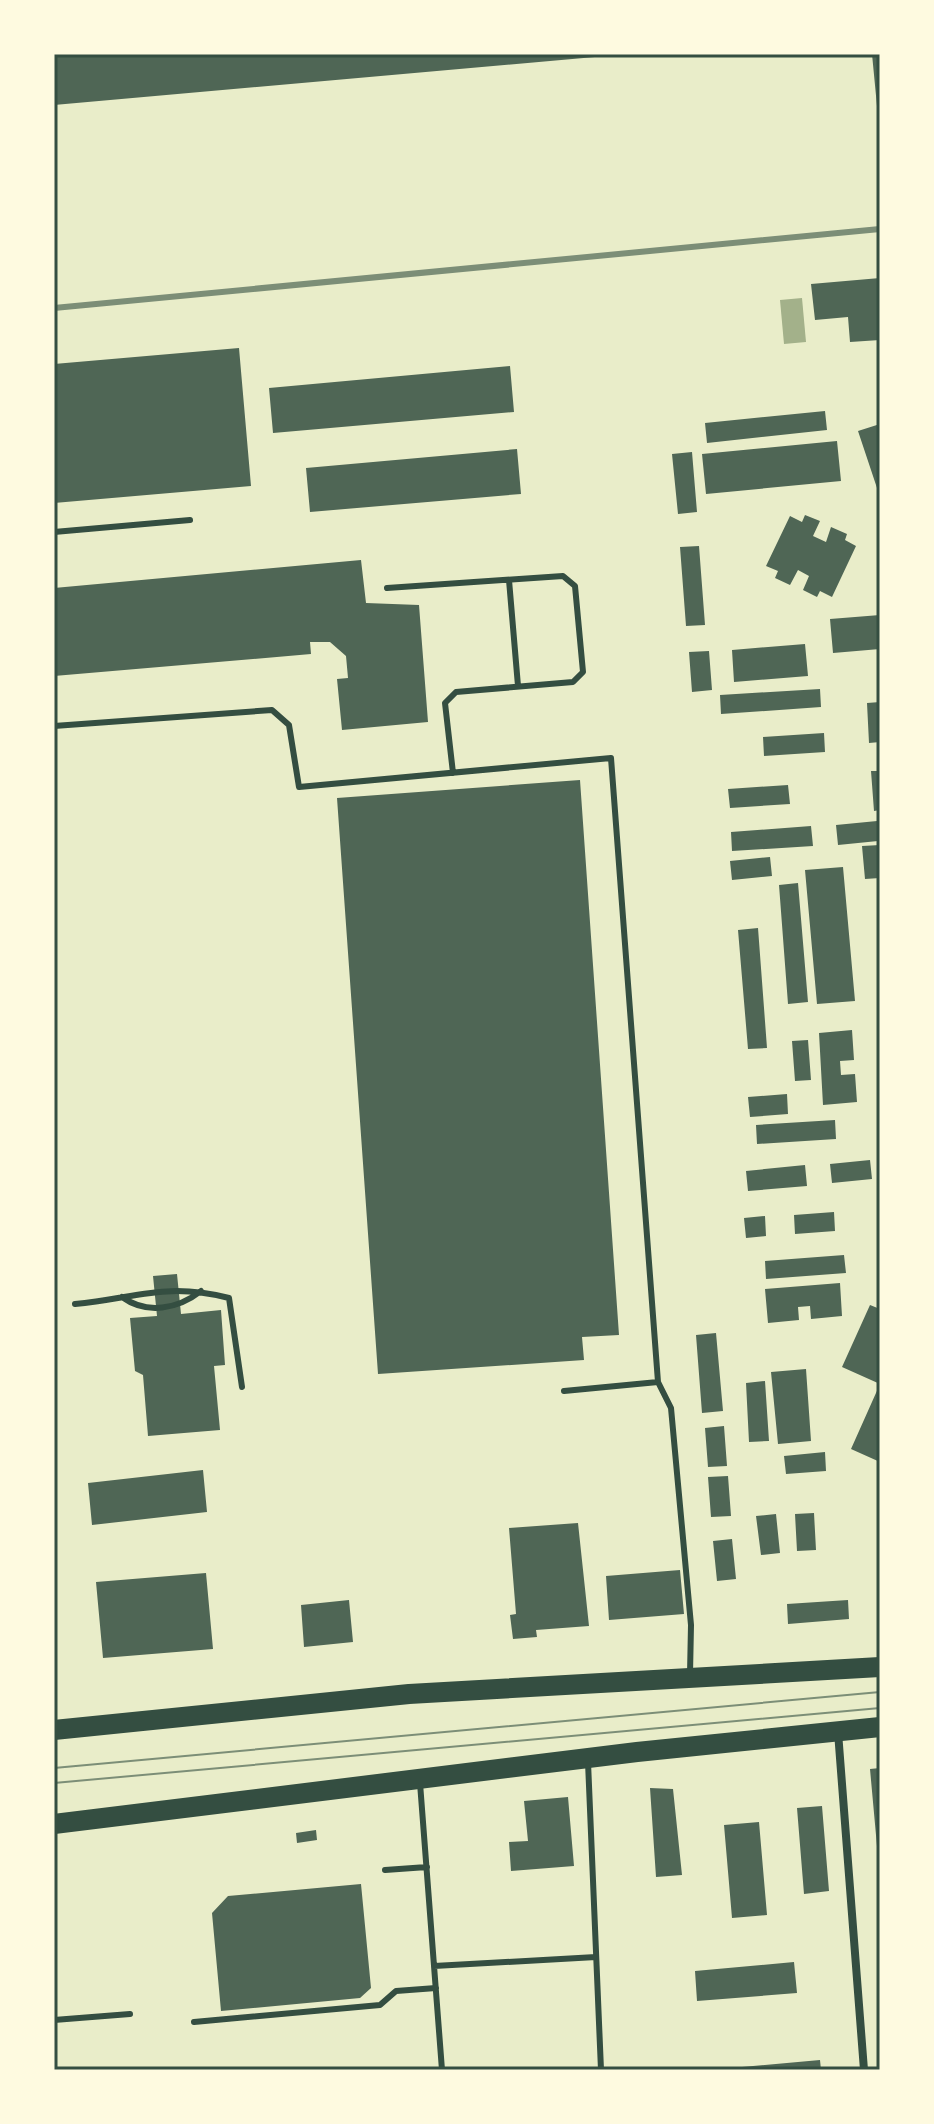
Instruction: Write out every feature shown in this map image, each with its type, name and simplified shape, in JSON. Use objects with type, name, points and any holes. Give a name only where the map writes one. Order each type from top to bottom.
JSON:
[{"type":"main road","points":[[54,1730],[409,1694],[880,1667]]},
{"type":"main road","points":[[54,1824],[588,1758],[880,1727]]},
{"type":"street","points":[[838,1731],[864,2070]]},
{"type":"lane","points":[[54,532],[190,520]]},
{"type":"lane","points":[[387,588],[563,576],[575,586],[583,672],[573,682],[456,692],[445,703],[453,773]]},
{"type":"lane","points":[[509,580],[518,686]]},
{"type":"lane","points":[[54,726],[272,710],[289,725],[299,787],[611,758],[658,1382],[671,1408],[691,1625],[690,1679]]},
{"type":"lane","points":[[75,1304],[163,1289],[201,1291],[229,1298],[242,1387]]},
{"type":"lane","points":[[122,1297],[134,1305],[165,1308],[185,1304],[201,1291]]},
{"type":"lane","points":[[564,1391],[658,1382]]},
{"type":"lane","points":[[588,1758],[601,2070]]},
{"type":"lane","points":[[420,1780],[442,2070]]},
{"type":"lane","points":[[385,1870],[427,1867]]},
{"type":"lane","points":[[434,1966],[596,1957]]},
{"type":"lane","points":[[194,2022],[380,2005],[396,1991],[436,1988]]},
{"type":"lane","points":[[54,2020],[130,2014]]},
{"type":"shaded area","points":[[802,298],[806,342],[784,344],[780,300]]},
{"type":"building","points":[[54,54],[606,54],[606,56],[54,105]]},
{"type":"building","points":[[872,54],[880,54],[880,105],[877,106]]},
{"type":"building","points":[[880,278],[880,340],[850,342],[848,317],[815,320],[811,284]]},
{"type":"building","points":[[239,348],[251,486],[54,503],[54,364]]},
{"type":"building","points":[[510,366],[514,412],[273,433],[269,388]]},
{"type":"building","points":[[825,411],[827,430],[707,443],[705,423]]},
{"type":"building","points":[[880,424],[880,497],[858,431]]},
{"type":"building","points":[[837,441],[841,481],[706,494],[702,454]]},
{"type":"building","points":[[517,449],[521,494],[310,512],[306,468]]},
{"type":"building","points":[[692,452],[697,512],[678,514],[672,454]]},
{"type":"building","points":[[805,515],[820,521],[813,536],[826,542],[831,527],[847,534],[845,540],[856,546],[832,597],[820,591],[817,597],[803,590],[809,576],[798,570],[790,585],[775,578],[778,571],[766,566],[790,516],[802,522]]},
{"type":"building","points":[[699,546],[705,625],[686,626],[680,547]]},
{"type":"building","points":[[361,560],[366,603],[419,605],[428,722],[342,730],[337,679],[348,678],[346,656],[330,642],[310,642],[311,654],[54,676],[54,588]]},
{"type":"building","points":[[880,615],[880,649],[833,653],[830,619]]},
{"type":"building","points":[[805,644],[808,676],[734,682],[732,650]]},
{"type":"building","points":[[709,651],[712,690],[692,692],[689,652]]},
{"type":"building","points":[[820,689],[821,707],[721,714],[720,695]]},
{"type":"building","points":[[880,702],[880,742],[869,743],[867,703]]},
{"type":"building","points":[[824,733],[825,752],[764,756],[763,737]]},
{"type":"building","points":[[871,771],[880,771],[880,810],[874,811]]},
{"type":"building","points":[[580,780],[619,1335],[582,1337],[584,1360],[378,1374],[337,798]]},
{"type":"building","points":[[788,785],[790,804],[730,808],[728,789]]},
{"type":"building","points":[[877,821],[878,841],[838,845],[836,825]]},
{"type":"building","points":[[811,826],[813,846],[732,851],[731,832]]},
{"type":"building","points":[[880,845],[880,878],[865,879],[862,846]]},
{"type":"building","points":[[770,857],[772,876],[732,880],[730,861]]},
{"type":"building","points":[[843,867],[855,1001],[817,1004],[805,870]]},
{"type":"building","points":[[798,883],[808,1002],[788,1004],[779,885]]},
{"type":"building","points":[[758,928],[767,1048],[748,1049],[738,930]]},
{"type":"building","points":[[852,1030],[854,1060],[840,1061],[841,1075],[855,1074],[857,1102],[823,1105],[819,1033]]},
{"type":"building","points":[[808,1040],[811,1080],[795,1081],[792,1041]]},
{"type":"building","points":[[787,1094],[788,1114],[750,1117],[748,1097]]},
{"type":"building","points":[[835,1120],[836,1139],[757,1144],[756,1125]]},
{"type":"building","points":[[870,1160],[872,1179],[832,1183],[830,1164]]},
{"type":"building","points":[[805,1165],[807,1186],[748,1191],[746,1171]]},
{"type":"building","points":[[834,1212],[835,1231],[795,1234],[794,1215]]},
{"type":"building","points":[[765,1216],[766,1236],[746,1238],[744,1218]]},
{"type":"building","points":[[844,1255],[846,1273],[766,1279],[765,1261]]},
{"type":"building","points":[[177,1274],[181,1314],[221,1310],[225,1365],[214,1366],[220,1430],[148,1436],[143,1375],[135,1371],[130,1318],[157,1316],[153,1276]]},
{"type":"building","points":[[840,1283],[842,1316],[811,1319],[810,1306],[798,1307],[799,1320],[768,1323],[765,1289]]},
{"type":"building","points":[[870,1305],[880,1309],[880,1384],[842,1367]]},
{"type":"building","points":[[716,1333],[723,1411],[702,1413],[696,1335]]},
{"type":"building","points":[[806,1369],[811,1441],[778,1444],[771,1372]]},
{"type":"building","points":[[765,1381],[769,1441],[749,1442],[746,1383]]},
{"type":"building","points":[[880,1384],[880,1462],[851,1449]]},
{"type":"building","points":[[724,1426],[727,1466],[708,1467],[705,1428]]},
{"type":"building","points":[[825,1452],[826,1471],[786,1474],[784,1456]]},
{"type":"building","points":[[203,1470],[207,1512],[92,1525],[88,1483]]},
{"type":"building","points":[[728,1476],[731,1516],[711,1517],[708,1477]]},
{"type":"building","points":[[814,1513],[816,1550],[797,1551],[795,1514]]},
{"type":"building","points":[[776,1514],[780,1553],[761,1555],[756,1516]]},
{"type":"building","points":[[578,1523],[589,1626],[536,1630],[537,1637],[513,1639],[510,1615],[516,1614],[509,1528]]},
{"type":"building","points":[[732,1539],[736,1579],[717,1581],[713,1541]]},
{"type":"building","points":[[680,1570],[684,1614],[609,1620],[606,1576]]},
{"type":"building","points":[[206,1573],[213,1649],[103,1658],[96,1582]]},
{"type":"building","points":[[349,1600],[353,1642],[304,1647],[301,1605]]},
{"type":"building","points":[[848,1600],[849,1619],[788,1624],[787,1604]]},
{"type":"building","points":[[880,1768],[880,1846],[877,1846],[870,1769]]},
{"type":"building","points":[[650,1788],[673,1789],[682,1875],[656,1877]]},
{"type":"building","points":[[568,1797],[574,1866],[511,1871],[509,1842],[528,1841],[524,1801]]},
{"type":"building","points":[[822,1806],[829,1891],[804,1894],[797,1808]]},
{"type":"building","points":[[759,1822],[767,1915],[732,1918],[724,1825]]},
{"type":"building","points":[[316,1830],[317,1840],[297,1843],[296,1833]]},
{"type":"building","points":[[361,1884],[371,1988],[360,1998],[221,2011],[212,1913],[228,1896]]},
{"type":"building","points":[[794,1962],[797,1993],[697,2001],[695,1971]]},
{"type":"building","points":[[820,2060],[821,2070],[742,2070],[742,2067]]},
{"type":"tram line","points":[[54,1768],[880,1692]]},
{"type":"tram line","points":[[54,1783],[880,1708]]},
{"type":"railway","points":[[54,308],[880,229]]}]
